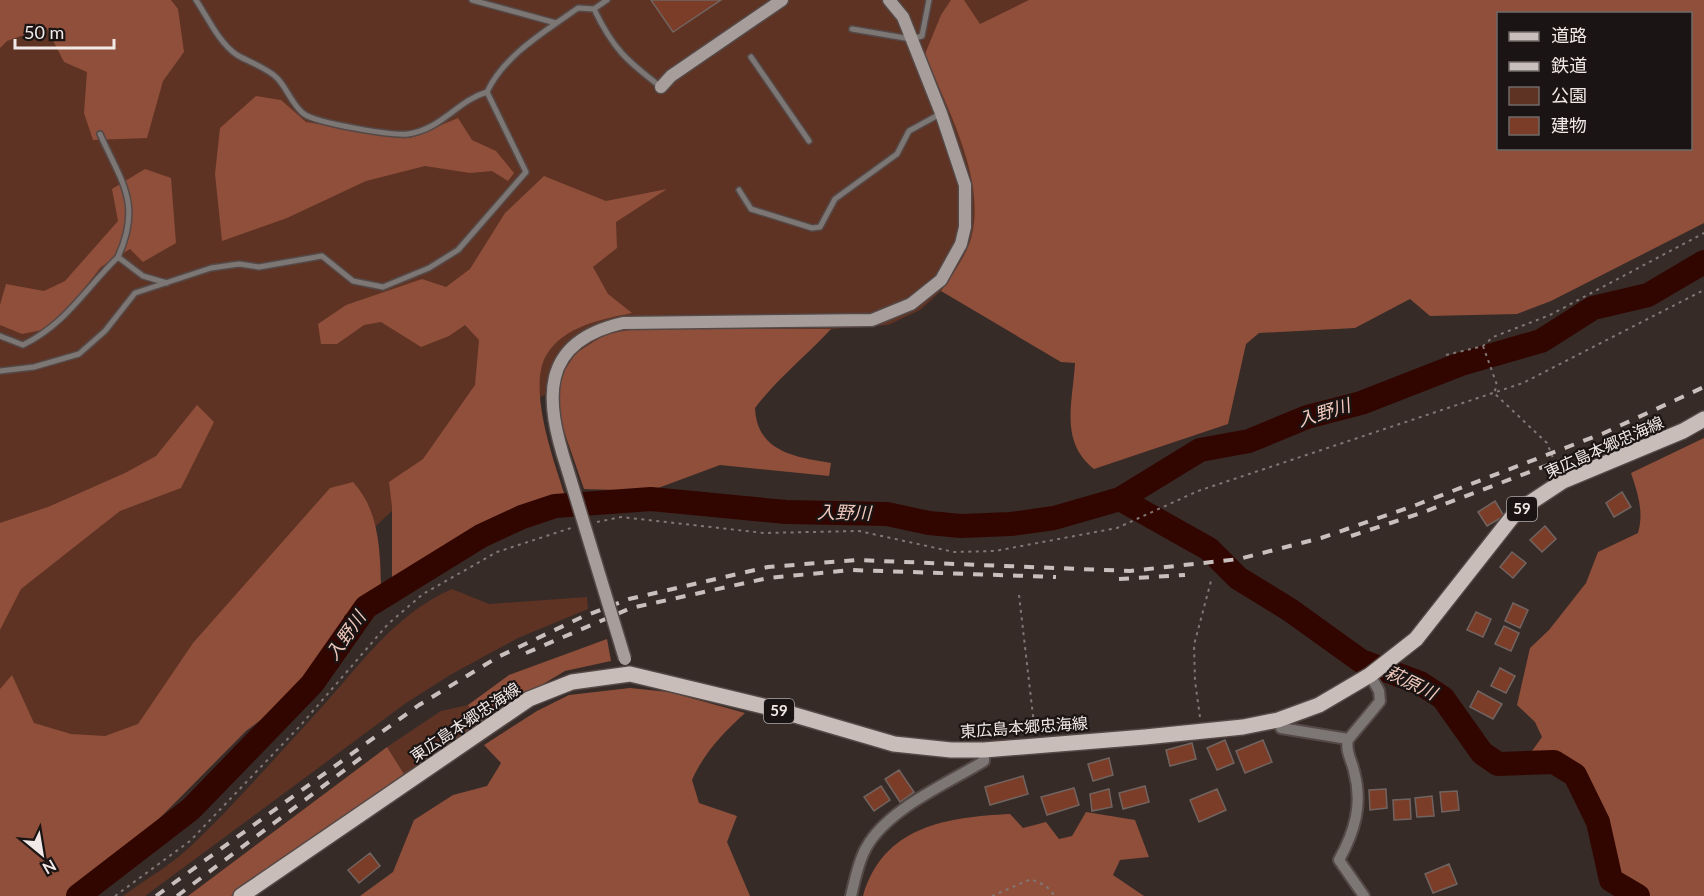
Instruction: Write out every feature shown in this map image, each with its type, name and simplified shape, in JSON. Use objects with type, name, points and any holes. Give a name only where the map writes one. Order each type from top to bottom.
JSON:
[{"type":"main road","name":"東広島本郷忠海線","points":[[241,896],[529,699],[572,682],[627,667],[894,744],[951,750],[984,750],[1203,731],[1278,720],[1319,705],[1370,675],[1423,630],[1516,512],[1563,481],[1683,431],[1704,419]]},
{"type":"street","points":[[662,87],[671,76],[782,0]]},
{"type":"street","points":[[627,667],[554,428],[551,401],[555,378],[564,357],[578,342],[592,333],[623,323],[872,320],[911,304],[941,280],[961,244],[966,206],[963,171],[903,17],[891,1]]},
{"type":"street","points":[[1364,896],[1339,860],[1353,834],[1359,808],[1355,772],[1348,754],[1348,739],[1380,700],[1379,691],[1370,675]]},
{"type":"street","points":[[1278,720],[1281,728],[1348,739]]},
{"type":"street","points":[[851,896],[858,865],[875,833],[891,818],[984,761],[984,750]]},
{"type":"lane","points":[[196,0],[220,37],[235,53],[276,77],[305,115],[346,126],[406,135],[433,127],[459,109],[471,96],[487,92]]},
{"type":"lane","points":[[472,0],[556,23]]},
{"type":"lane","points":[[0,371],[34,367],[79,354],[105,331],[135,293],[169,284],[211,268],[239,264],[259,267],[322,256],[353,281],[383,287],[429,268],[458,250],[526,172],[487,92],[495,74],[556,23],[578,8],[594,9],[607,0]]},
{"type":"lane","points":[[852,29],[911,39],[922,36],[929,0]]},
{"type":"lane","points":[[594,9],[606,36],[622,57],[662,87]]},
{"type":"lane","points":[[752,57],[808,141]]},
{"type":"lane","points":[[739,190],[751,209],[812,228],[819,227],[835,199],[897,154],[909,131],[941,113]]},
{"type":"lane","points":[[0,336],[23,345],[41,337],[64,319],[92,283],[118,257],[129,233],[130,202],[100,134]]},
{"type":"lane","points":[[118,257],[143,276],[169,284]]},
{"type":"path","points":[[1446,355],[1483,346],[1493,338],[1550,315],[1704,233]]},
{"type":"path","points":[[587,524],[621,516],[764,533],[859,531],[954,552],[975,552],[995,551],[1132,523],[1198,491],[1494,393],[1544,373],[1704,290]]},
{"type":"path","points":[[1483,346],[1497,385],[1494,393]]},
{"type":"path","points":[[1494,393],[1547,443],[1563,481]]},
{"type":"path","points":[[116,896],[190,841],[300,726],[388,624],[423,594],[497,552],[575,527]]},
{"type":"path","points":[[1203,731],[1195,681],[1194,645],[1211,581]]},
{"type":"path","points":[[1019,595],[1036,746]]},
{"type":"path","points":[[992,896],[1031,879],[1046,886],[1055,896]]},
{"type":"green space","points":[[0,0],[1101,0],[988,237],[941,291],[920,310],[888,325],[831,329],[632,363],[494,414],[120,769],[0,735]]},
{"type":"green space","points":[[452,589],[489,604],[587,597],[588,609],[518,638],[450,675],[406,703],[145,896],[123,896],[177,858],[209,829],[393,629],[430,600]]},
{"type":"green space","points":[[468,705],[478,723],[404,774],[387,747],[441,711]]},
{"type":"shaded area","points":[[0,0],[171,0],[178,9],[184,52],[163,81],[147,138],[93,140],[84,113],[87,72],[64,62],[46,27],[7,41],[0,48]]},
{"type":"shaded area","points":[[951,0],[964,0],[980,24],[1029,0],[1704,0],[1704,223],[1551,301],[1517,314],[1430,316],[1410,299],[1355,328],[1259,333],[1246,344],[1228,424],[1094,469],[1083,458],[1072,433],[1071,406],[1075,363],[1061,362],[941,291],[968,247],[973,230],[975,208],[973,185],[961,140],[925,54],[941,15]]},
{"type":"shaded area","points":[[256,96],[281,100],[306,122],[410,138],[458,118],[472,140],[496,151],[514,173],[508,181],[492,171],[470,173],[425,166],[366,181],[287,218],[222,241],[215,174],[220,128]]},
{"type":"shaded area","points":[[145,169],[171,178],[176,243],[143,262],[130,249],[101,267],[61,318],[42,330],[22,334],[0,325],[0,305],[6,284],[44,291],[65,281],[118,221],[112,189]]},
{"type":"shaded area","points":[[544,176],[606,201],[667,189],[616,222],[617,248],[593,267],[608,294],[632,313],[597,321],[574,330],[554,344],[541,368],[541,405],[545,426],[566,499],[500,517],[392,581],[392,507],[389,482],[423,459],[475,385],[479,340],[465,325],[449,336],[421,347],[381,322],[364,325],[337,344],[321,344],[318,324],[346,305],[422,279],[446,287],[470,269],[505,213]]},
{"type":"shaded area","points":[[635,329],[831,329],[755,408],[757,423],[770,443],[792,455],[831,463],[829,476],[720,465],[650,491],[584,489],[557,411],[559,379],[576,353],[606,334]]},
{"type":"shaded area","points":[[197,405],[214,422],[181,488],[120,511],[21,589],[0,630],[0,523],[48,507],[125,473],[156,456]]},
{"type":"shaded area","points":[[1704,438],[1704,896],[1645,896],[1613,879],[1600,822],[1577,772],[1554,759],[1527,758],[1542,737],[1535,722],[1517,705],[1530,648],[1549,630],[1586,583],[1598,552],[1638,533],[1640,510],[1631,473]]},
{"type":"shaded area","points":[[353,482],[362,493],[373,517],[379,544],[381,585],[344,616],[344,633],[330,659],[300,690],[246,731],[148,830],[79,889],[66,896],[0,896],[0,689],[12,675],[34,723],[71,734],[105,736],[138,724],[193,643],[330,488]]},
{"type":"shaded area","points":[[607,639],[611,661],[565,671],[478,723],[468,705],[509,675]]},
{"type":"shaded area","points":[[630,688],[669,692],[745,713],[715,744],[702,761],[692,780],[699,803],[737,816],[727,842],[750,896],[360,896],[393,872],[414,820],[453,795],[487,786],[501,763],[484,745],[537,711],[569,695]]},
{"type":"shaded area","points":[[387,747],[404,774],[231,896],[188,896]]},
{"type":"shaded area","points":[[1086,812],[1135,820],[1149,857],[1120,860],[1113,875],[1144,896],[863,896],[872,873],[886,854],[902,840],[920,830],[963,818],[1010,814],[1023,828],[1046,822],[1059,839],[1072,836]]},
{"type":"building","points":[[651,0],[721,0],[673,32]]},
{"type":"building","points":[[1622,492],[1631,507],[1614,517],[1606,503]]},
{"type":"building","points":[[1495,501],[1504,516],[1487,526],[1478,512]]},
{"type":"building","points":[[1545,526],[1556,539],[1542,552],[1530,540]]},
{"type":"building","points":[[1512,552],[1526,563],[1513,578],[1500,567]]},
{"type":"building","points":[[1513,603],[1528,610],[1520,628],[1505,621]]},
{"type":"building","points":[[1476,612],[1491,619],[1483,637],[1467,630]]},
{"type":"building","points":[[1504,626],[1519,633],[1511,651],[1495,644]]},
{"type":"building","points":[[1500,668],[1515,676],[1506,693],[1491,686]]},
{"type":"building","points":[[1478,691],[1502,704],[1493,719],[1470,707]]},
{"type":"building","points":[[1225,740],[1234,763],[1217,770],[1207,748]]},
{"type":"building","points":[[1263,740],[1272,762],[1245,773],[1236,751]]},
{"type":"building","points":[[1192,743],[1196,759],[1170,766],[1166,750]]},
{"type":"building","points":[[1109,758],[1113,775],[1093,781],[1088,764]]},
{"type":"building","points":[[899,770],[914,792],[900,802],[885,779]]},
{"type":"building","points":[[1023,776],[1028,794],[990,805],[985,787]]},
{"type":"building","points":[[881,786],[890,800],[874,811],[864,797]]},
{"type":"building","points":[[1145,786],[1149,802],[1123,809],[1119,793]]},
{"type":"building","points":[[1074,788],[1079,805],[1047,815],[1041,797]]},
{"type":"building","points":[[1109,789],[1112,807],[1092,811],[1090,794]]},
{"type":"building","points":[[1217,789],[1226,810],[1199,822],[1190,800]]},
{"type":"building","points":[[1386,789],[1387,808],[1370,810],[1369,790]]},
{"type":"building","points":[[1457,791],[1459,810],[1442,812],[1440,792]]},
{"type":"building","points":[[1432,796],[1434,816],[1417,817],[1415,798]]},
{"type":"building","points":[[1410,799],[1411,819],[1394,820],[1393,800]]},
{"type":"building","points":[[370,853],[380,866],[359,883],[348,870]]},
{"type":"building","points":[[1449,864],[1457,884],[1433,893],[1425,874]]},
{"type":"waterway","name":"入野川","points":[[78,896],[191,809],[312,684],[366,607],[481,536],[522,517],[555,506],[651,499],[786,512],[887,514],[929,523],[961,526],[1011,524],[1054,518],[1120,499],[1200,450],[1249,441],[1307,417],[1361,403],[1461,364],[1541,341],[1593,308],[1648,295],[1704,262]]},
{"type":"waterway","name":"萩原川","points":[[1120,499],[1209,549],[1238,578],[1290,610],[1361,661],[1420,683],[1443,698],[1482,753],[1498,764],[1554,762],[1575,775],[1598,822],[1611,880],[1638,896]]},
{"type":"railway","points":[[156,896],[419,705],[498,657],[582,617],[629,599],[768,567],[856,560],[1130,571],[1239,559],[1321,538],[1416,505],[1604,433],[1704,387]]},
{"type":"railway","points":[[1351,536],[1421,513],[1609,442],[1637,428]]},
{"type":"railway","points":[[526,653],[631,608],[768,578],[852,570],[1056,577]]},
{"type":"railway","points":[[1119,579],[1185,575]]},
{"type":"railway","points":[[177,896],[362,757]]}]
